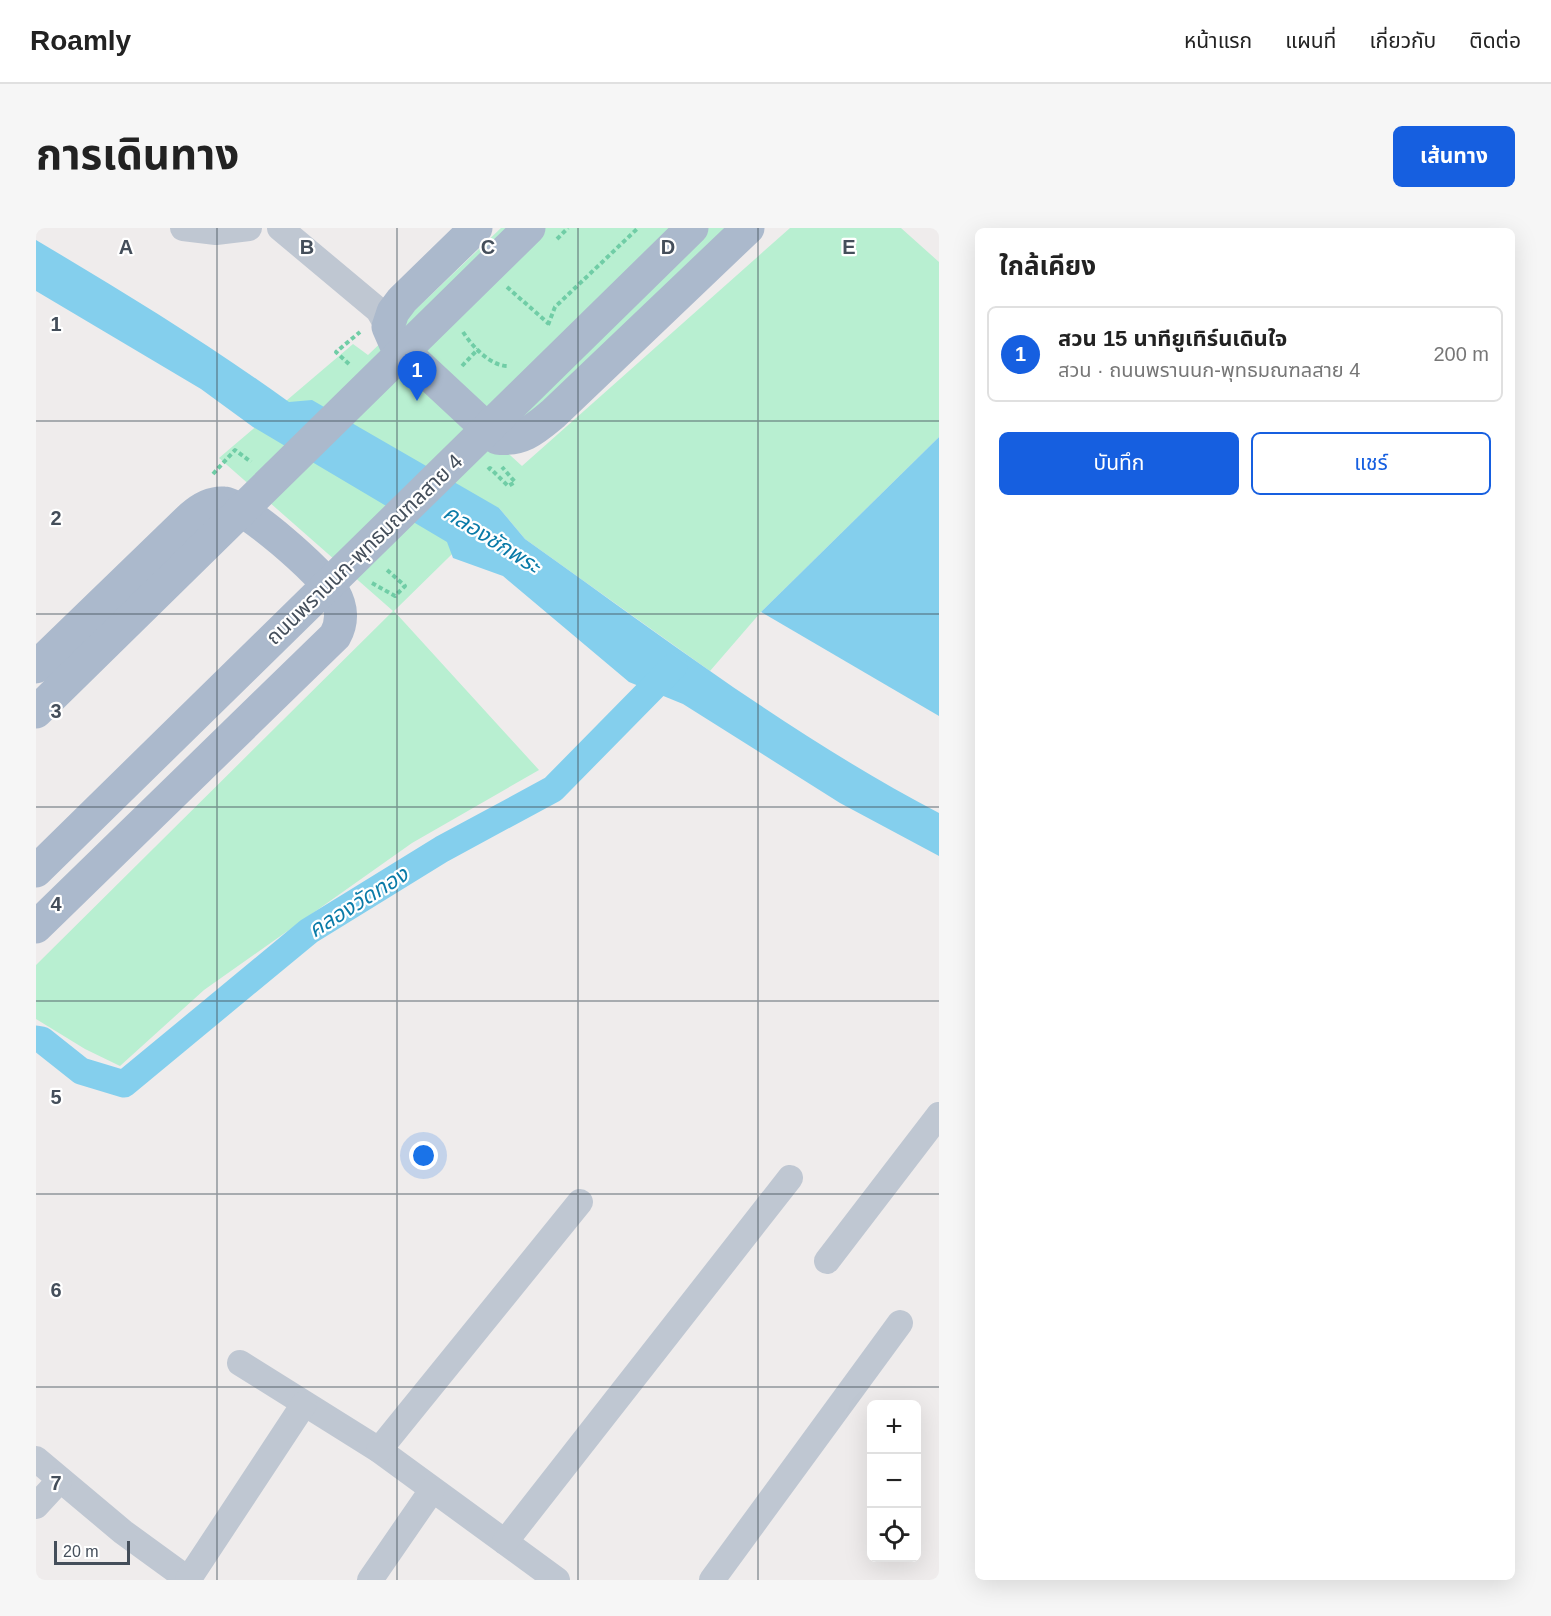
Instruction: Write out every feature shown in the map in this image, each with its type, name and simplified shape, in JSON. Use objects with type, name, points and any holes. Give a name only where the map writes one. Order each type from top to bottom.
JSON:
[{"type":"main road","points":[[476,228],[376,328],[497,438],[511,439],[530,433],[553,414],[748,228]]},
{"type":"main road","name":"ถนนพรานนก-พุทธมณฑลสาย 4","points":[[36,871],[692,228]]},
{"type":"main road","points":[[36,712],[541,235]]},
{"type":"main road","points":[[36,667],[191,516],[212,504],[225,503],[253,518],[322,577],[339,605],[341,617],[335,636],[36,927]]},
{"type":"street","points":[[183,228],[216,232],[249,228]]},
{"type":"street","points":[[280,228],[378,310],[376,328]]},
{"type":"street","points":[[826,1261],[939,1116]]},
{"type":"street","points":[[505,1542],[790,1178]]},
{"type":"street","points":[[379,1450],[580,1202]]},
{"type":"street","points":[[712,1580],[900,1323]]},
{"type":"street","points":[[240,1363],[379,1450],[558,1580]]},
{"type":"street","points":[[36,1460],[123,1533],[189,1580],[304,1404]]},
{"type":"street","points":[[36,1506],[59,1481]]},
{"type":"street","points":[[370,1580],[432,1490]]},
{"type":"path","points":[[541,235],[568,228]]},
{"type":"path","points":[[542,333],[549,324],[555,307],[638,228]]},
{"type":"path","points":[[510,282],[503,284],[549,324]]},
{"type":"path","points":[[464,321],[463,332],[478,349],[493,362],[505,367],[512,365]]},
{"type":"path","points":[[352,367],[336,352],[376,328]]},
{"type":"path","points":[[454,375],[478,349]]},
{"type":"path","points":[[207,481],[235,450],[253,464]]},
{"type":"path","points":[[490,468],[508,486],[515,482],[500,464]]},
{"type":"path","points":[[365,587],[374,582],[395,596],[405,586],[387,570]]},
{"type":"green space","points":[[501,228],[731,228],[500,446],[522,466],[790,228],[901,228],[939,262],[939,437],[761,612],[710,671],[525,539],[499,508],[394,611],[539,770],[412,843],[204,990],[120,1066],[85,1049],[36,1019],[36,965],[393,611],[219,458],[353,344],[368,355]]},
{"type":"water","name":"คลองชักพระ","points":[[36,240],[164,318],[289,402],[312,400],[499,508],[525,539],[677,648],[831,751],[939,813],[939,856],[840,803],[683,704],[629,682],[503,576],[453,558],[447,542],[253,427],[201,389],[36,291]]},
{"type":"water","points":[[939,437],[939,716],[761,612]]},
{"type":"waterway","name":"คลองวัดทอง","points":[[36,1039],[42,1040],[81,1071],[124,1084],[309,931],[442,849],[553,789],[674,666]]},
{"type":"place","name":"สวน 15 นาทียูเทิร์นเดินใจ","points":[[417,401]]}]
